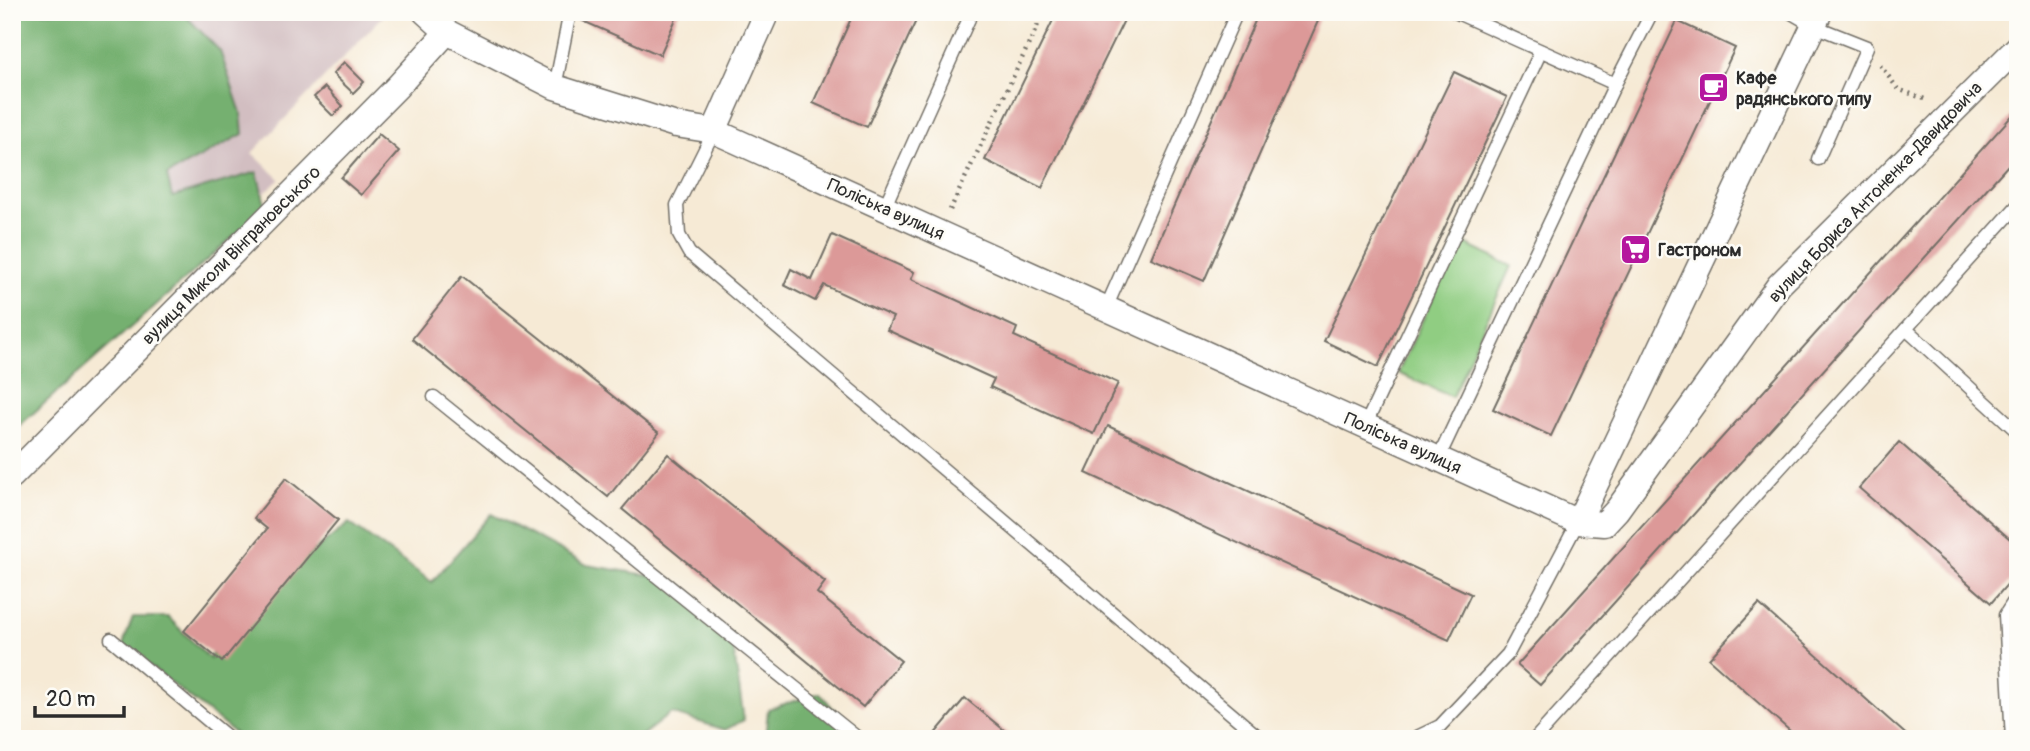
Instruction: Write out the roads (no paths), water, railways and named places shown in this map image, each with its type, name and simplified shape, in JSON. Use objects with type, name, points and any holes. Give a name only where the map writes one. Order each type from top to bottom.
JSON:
[{"type":"street","name":"Поліська вулиця","points":[[425,12],[447,32],[555,87],[676,125],[714,131],[1578,522]]},
{"type":"street","points":[[714,131],[767,12]]},
{"type":"street","points":[[1578,522],[1817,19]]},
{"type":"street","name":"вулиця Миколи Вінграновського","points":[[12,476],[398,86],[447,32]]},
{"type":"street","name":"вулиця Бориса Антоненка-Давидовича","points":[[1578,522],[1604,524],[1617,510],[1779,285],[2018,47]]},
{"type":"lane","points":[[555,87],[570,12]]},
{"type":"lane","points":[[884,208],[972,12]]},
{"type":"lane","points":[[1106,309],[1237,12]]},
{"type":"lane","points":[[1455,12],[1615,84]]},
{"type":"lane","points":[[1438,459],[1615,84],[1653,12]]},
{"type":"lane","points":[[1790,12],[1817,19],[1867,47],[1818,159]]},
{"type":"lane","points":[[1365,426],[1541,51]]},
{"type":"lane","points":[[714,131],[677,205],[679,235],[689,253],[1261,739]]},
{"type":"lane","points":[[1535,739],[2018,205]]},
{"type":"lane","points":[[1906,329],[2018,432]]},
{"type":"lane","points":[[434,397],[859,739]]},
{"type":"lane","points":[[1413,739],[1440,726],[1508,654],[1578,522]]},
{"type":"lane","points":[[2011,739],[2006,615],[2018,596]]},
{"type":"lane","points":[[111,639],[230,739]]},
{"type":"place","name":"Кафе радянського типу","points":[[1713,88]]},
{"type":"place","name":"Гастроном","points":[[1635,250]]}]
